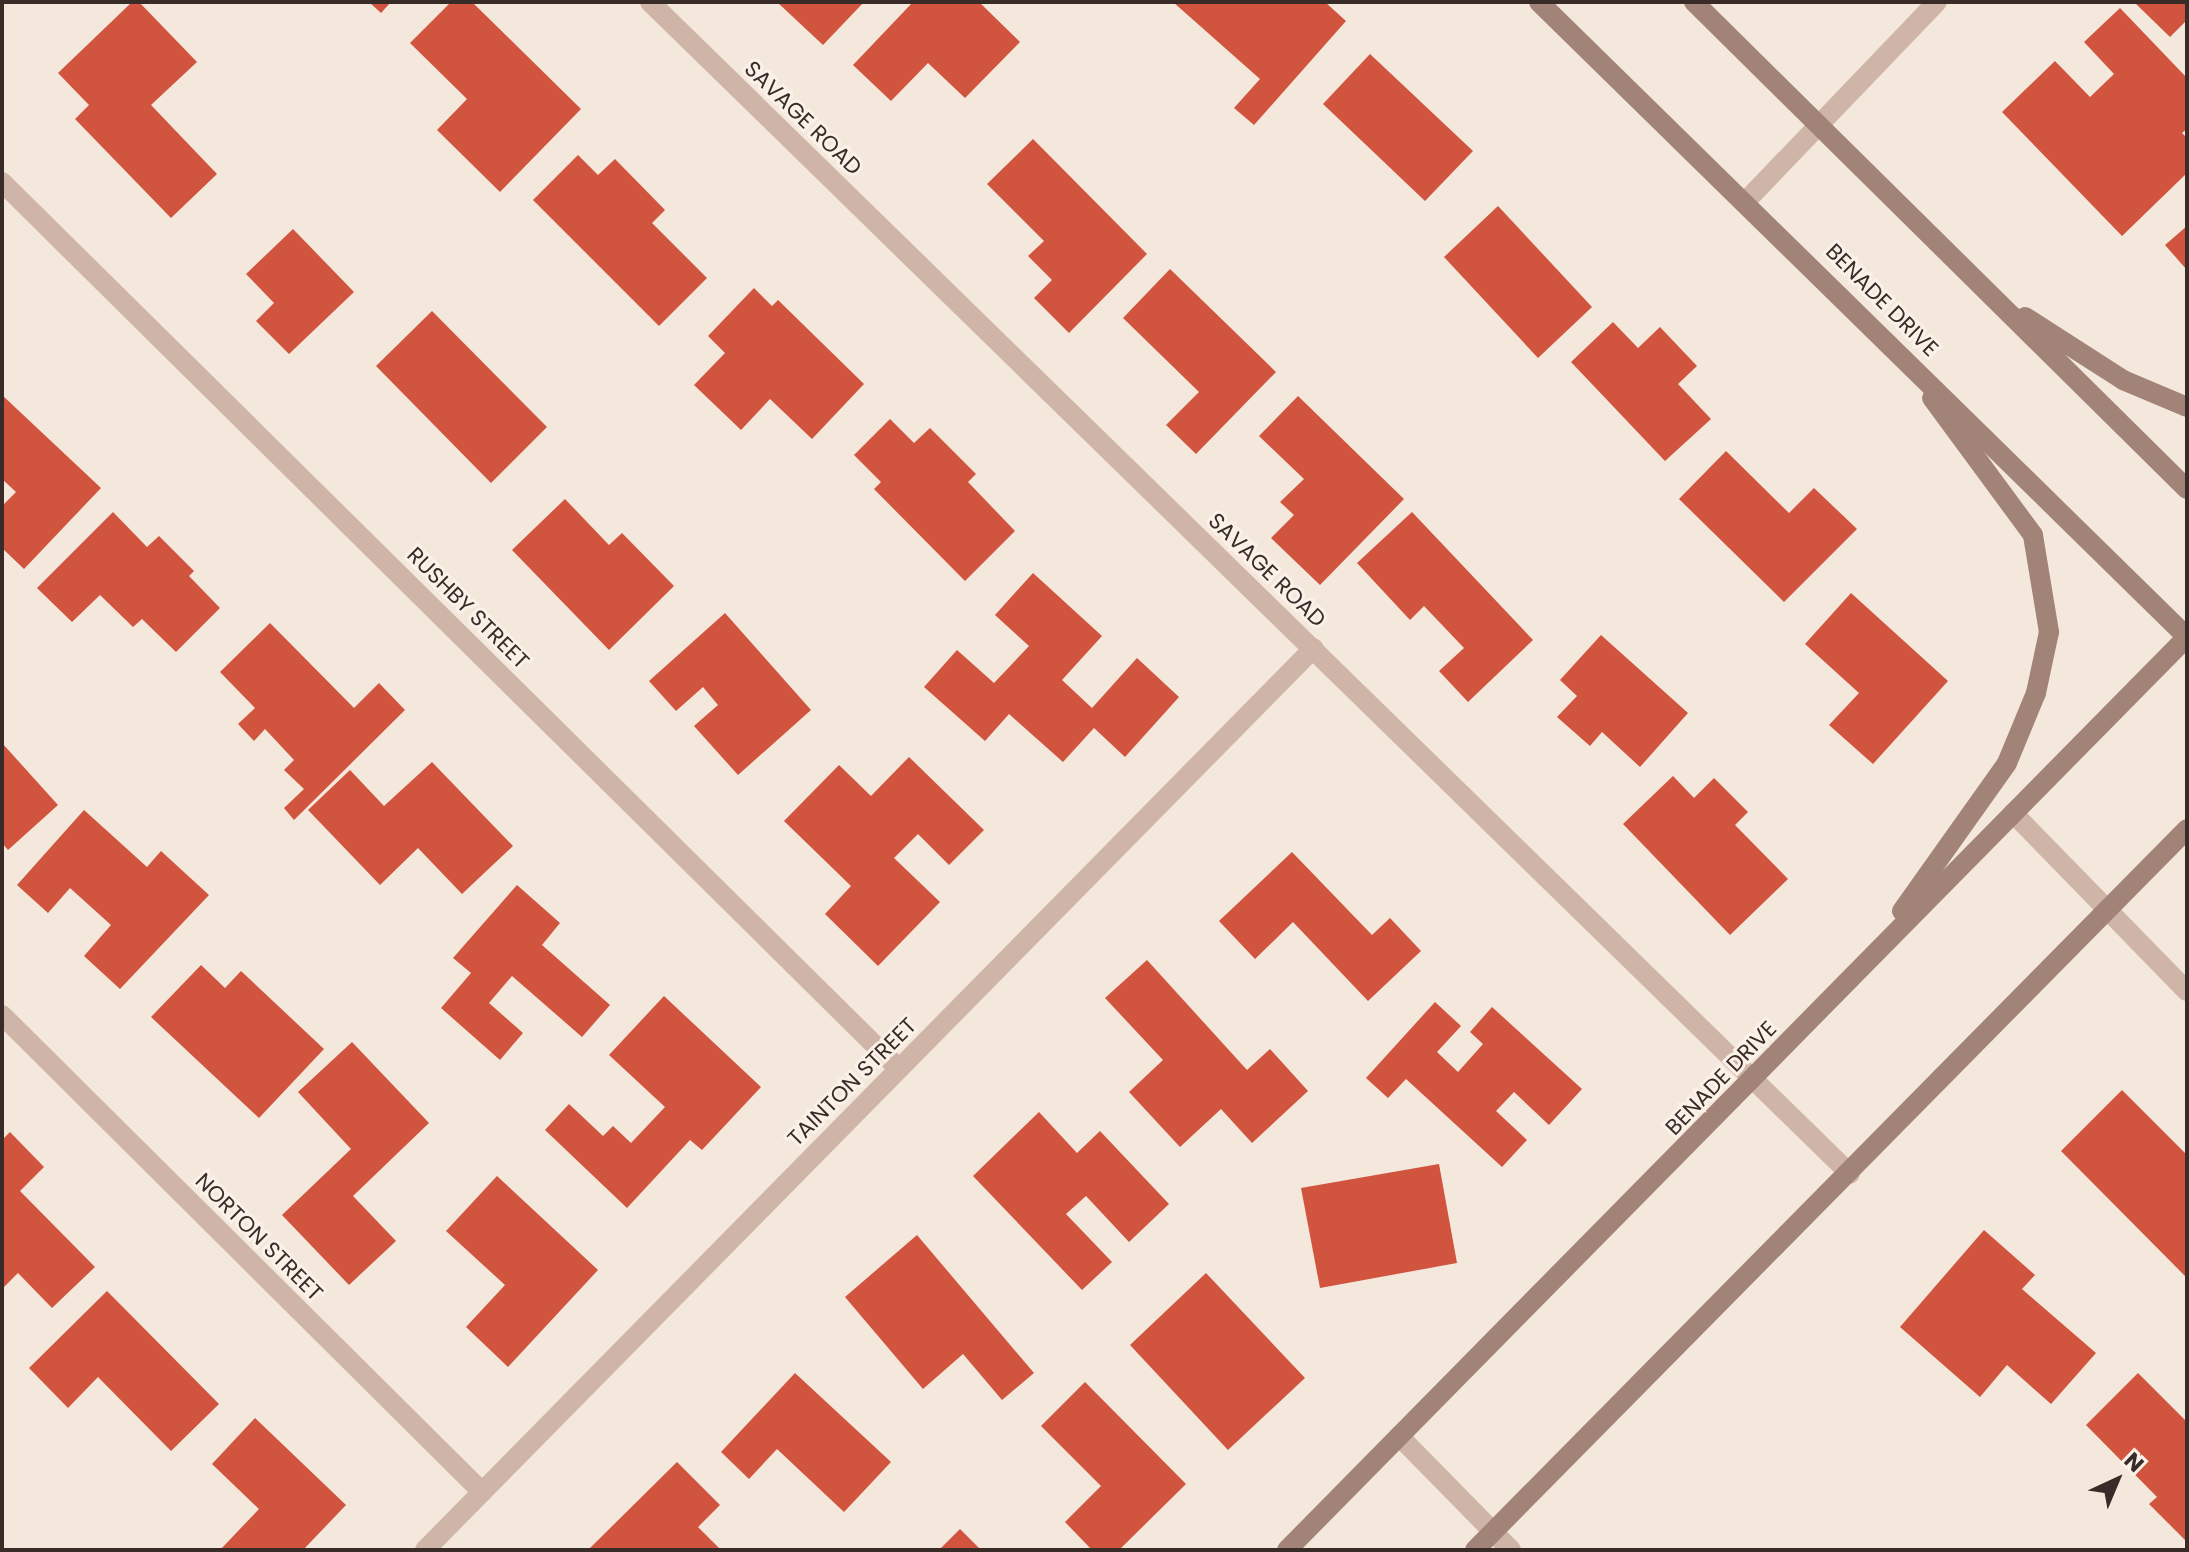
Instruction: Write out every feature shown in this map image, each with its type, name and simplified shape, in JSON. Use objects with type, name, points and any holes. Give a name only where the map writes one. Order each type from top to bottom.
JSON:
[{"type":"street","name":"SAVAGE ROAD","points":[[650,2],[1850,1174]]},
{"type":"street","name":"BENADE DRIVE","points":[[1287,1550],[2187,637],[1890,341],[1539,2]]},
{"type":"street","points":[[1694,2],[2187,489]]},
{"type":"street","points":[[1746,201],[1937,2]]},
{"type":"street","name":"RUSHBY STREET","points":[[2,182],[899,1069]]},
{"type":"street","points":[[1988,293],[2123,380],[2187,407]]},
{"type":"street","points":[[1865,963],[2007,763],[2036,693],[2049,632],[2033,535],[1890,341]]},
{"type":"street","name":"TAINTON STREET","points":[[425,1550],[1314,648]]},
{"type":"street","points":[[2013,813],[2187,991]]},
{"type":"street","points":[[1475,1550],[1850,1174],[2187,829]]},
{"type":"street","name":"NORTON STREET","points":[[2,1015],[482,1492]]},
{"type":"street","points":[[1399,1436],[1511,1550]]},
{"type":"building","points":[[132,2],[139,2],[197,62],[151,105],[217,174],[171,218],[75,119],[89,105],[58,73]]},
{"type":"building","points":[[369,2],[391,2],[381,13]]},
{"type":"building","points":[[451,2],[472,2],[581,109],[500,192],[437,130],[467,99],[410,43]]},
{"type":"building","points":[[777,2],[864,2],[823,45]]},
{"type":"building","points":[[913,2],[979,2],[1020,42],[965,98],[928,63],[891,101],[853,65]]},
{"type":"building","points":[[1173,2],[1325,2],[1346,21],[1254,125],[1234,108],[1260,79]]},
{"type":"building","points":[[2134,2],[2187,2],[2187,20],[2170,37]]},
{"type":"building","points":[[2120,8],[2187,78],[2187,129],[2182,133],[2187,138],[2187,173],[2122,236],[2002,112],[2055,61],[2090,97],[2114,74],[2084,42]]},
{"type":"building","points":[[1370,54],[1473,151],[1425,201],[1323,104]]},
{"type":"building","points":[[1033,139],[1147,254],[1069,333],[1034,298],[1052,280],[1028,256],[1044,241],[987,184]]},
{"type":"building","points":[[578,155],[598,175],[615,159],[665,210],[652,223],[707,278],[659,326],[533,200]]},
{"type":"building","points":[[1498,206],[1592,307],[1538,358],[1444,257]]},
{"type":"building","points":[[2187,226],[2187,270],[2165,245]]},
{"type":"building","points":[[293,229],[354,292],[289,354],[256,321],[274,303],[246,274]]},
{"type":"building","points":[[1170,269],[1276,372],[1196,454],[1166,425],[1199,392],[1123,318]]},
{"type":"building","points":[[754,288],[772,306],[778,300],[864,384],[812,439],[770,399],[741,430],[694,385],[725,353],[708,336]]},
{"type":"building","points":[[432,311],[547,427],[491,483],[376,366]]},
{"type":"building","points":[[1613,322],[1638,348],[1660,327],[1697,366],[1678,384],[1711,419],[1665,461],[1571,362]]},
{"type":"building","points":[[2,395],[101,488],[24,569],[2,548],[2,506],[16,492],[2,479]]},
{"type":"building","points":[[1298,396],[1404,499],[1320,585],[1271,538],[1294,515],[1280,502],[1304,479],[1259,436]]},
{"type":"building","points":[[890,419],[914,443],[930,428],[976,474],[968,482],[1015,531],[965,581],[874,489],[881,482],[854,455]]},
{"type":"building","points":[[1726,451],[1789,513],[1814,488],[1857,529],[1784,602],[1679,499]]},
{"type":"building","points":[[565,499],[609,545],[622,533],[674,586],[609,650],[512,550]]},
{"type":"building","points":[[113,512],[147,547],[159,536],[194,571],[189,576],[220,608],[176,652],[142,619],[133,627],[100,595],[72,622],[37,588]]},
{"type":"building","points":[[1412,512],[1533,640],[1468,702],[1439,671],[1464,648],[1424,606],[1410,620],[1357,563]]},
{"type":"building","points":[[1033,573],[1102,636],[1062,680],[1092,708],[1137,658],[1179,697],[1125,757],[1094,728],[1063,762],[1009,714],[985,741],[924,687],[957,650],[994,683],[1029,646],[995,615]]},
{"type":"building","points":[[1851,593],[1948,681],[1873,764],[1829,725],[1859,693],[1805,644]]},
{"type":"building","points":[[725,613],[811,710],[738,775],[694,726],[718,705],[703,687],[676,711],[649,681]]},
{"type":"building","points":[[270,623],[354,708],[379,683],[405,710],[294,820],[284,808],[304,789],[284,770],[294,760],[265,729],[254,741],[238,724],[255,708],[220,672]]},
{"type":"building","points":[[1601,635],[1688,713],[1640,767],[1602,732],[1590,746],[1557,717],[1577,696],[1560,680]]},
{"type":"building","points":[[2,743],[58,805],[8,850],[2,843]]},
{"type":"building","points":[[909,757],[984,830],[949,865],[918,834],[894,858],[940,902],[878,966],[825,914],[851,886],[784,821],[839,765],[871,796]]},
{"type":"building","points":[[432,762],[513,846],[462,894],[418,848],[380,885],[308,810],[350,770],[384,806]]},
{"type":"building","points":[[1673,776],[1694,798],[1714,778],[1748,812],[1735,825],[1788,879],[1730,935],[1623,824]]},
{"type":"building","points":[[84,810],[147,867],[161,851],[209,895],[120,989],[84,956],[111,925],[70,888],[48,913],[17,885]]},
{"type":"building","points":[[1292,852],[1372,935],[1390,918],[1421,951],[1368,1001],[1293,922],[1255,959],[1219,921]]},
{"type":"building","points":[[517,885],[560,923],[542,945],[610,1005],[582,1037],[512,976],[489,1003],[523,1033],[500,1060],[441,1008],[471,973],[453,958]]},
{"type":"building","points":[[1147,960],[1247,1070],[1270,1049],[1308,1091],[1252,1143],[1221,1109],[1180,1147],[1129,1092],[1163,1060],[1105,998]]},
{"type":"building","points":[[201,965],[225,988],[241,971],[324,1049],[259,1118],[151,1017]]},
{"type":"building","points":[[664,996],[761,1087],[702,1150],[690,1140],[627,1208],[545,1130],[569,1104],[603,1136],[613,1126],[631,1143],[665,1107],[609,1055]]},
{"type":"building","points":[[1435,1002],[1461,1026],[1437,1052],[1458,1072],[1483,1044],[1470,1032],[1492,1007],[1582,1089],[1549,1125],[1514,1092],[1496,1111],[1527,1140],[1502,1167],[1406,1079],[1388,1098],[1366,1078]]},
{"type":"building","points":[[352,1042],[429,1123],[353,1196],[396,1241],[349,1285],[282,1215],[351,1149],[298,1092]]},
{"type":"building","points":[[2122,1090],[2187,1155],[2185,1276],[2061,1151]]},
{"type":"building","points":[[1039,1112],[1077,1153],[1100,1131],[1169,1204],[1129,1242],[1086,1196],[1066,1214],[1112,1262],[1082,1290],[973,1176]]},
{"type":"building","points":[[10,1132],[44,1167],[20,1191],[95,1267],[52,1308],[18,1273],[2,1289],[2,1140]]},
{"type":"building","points":[[1439,1164],[1457,1263],[1320,1288],[1301,1188]]},
{"type":"building","points":[[497,1176],[598,1270],[508,1367],[466,1327],[505,1285],[446,1231]]},
{"type":"building","points":[[1984,1230],[2035,1275],[2022,1289],[2096,1353],[2051,1404],[2007,1365],[1980,1397],[1900,1327]]},
{"type":"building","points":[[917,1235],[1034,1373],[1002,1400],[963,1354],[923,1389],[845,1297]]},
{"type":"building","points":[[1206,1273],[1305,1378],[1228,1450],[1130,1345]]},
{"type":"building","points":[[107,1291],[219,1404],[171,1451],[98,1377],[68,1408],[29,1368]]},
{"type":"building","points":[[795,1373],[891,1462],[844,1512],[777,1449],[749,1479],[721,1452]]},
{"type":"building","points":[[2138,1373],[2187,1422],[2187,1542],[2149,1504],[2157,1497],[2086,1425]]},
{"type":"building","points":[[1085,1382],[1186,1484],[1119,1550],[1092,1550],[1065,1522],[1101,1486],[1041,1426]]},
{"type":"building","points":[[255,1418],[346,1505],[303,1550],[220,1550],[259,1509],[212,1464]]},
{"type":"building","points":[[677,1462],[720,1505],[698,1527],[721,1550],[588,1550]]},
{"type":"building","points":[[960,1529],[981,1550],[939,1550]]}]
